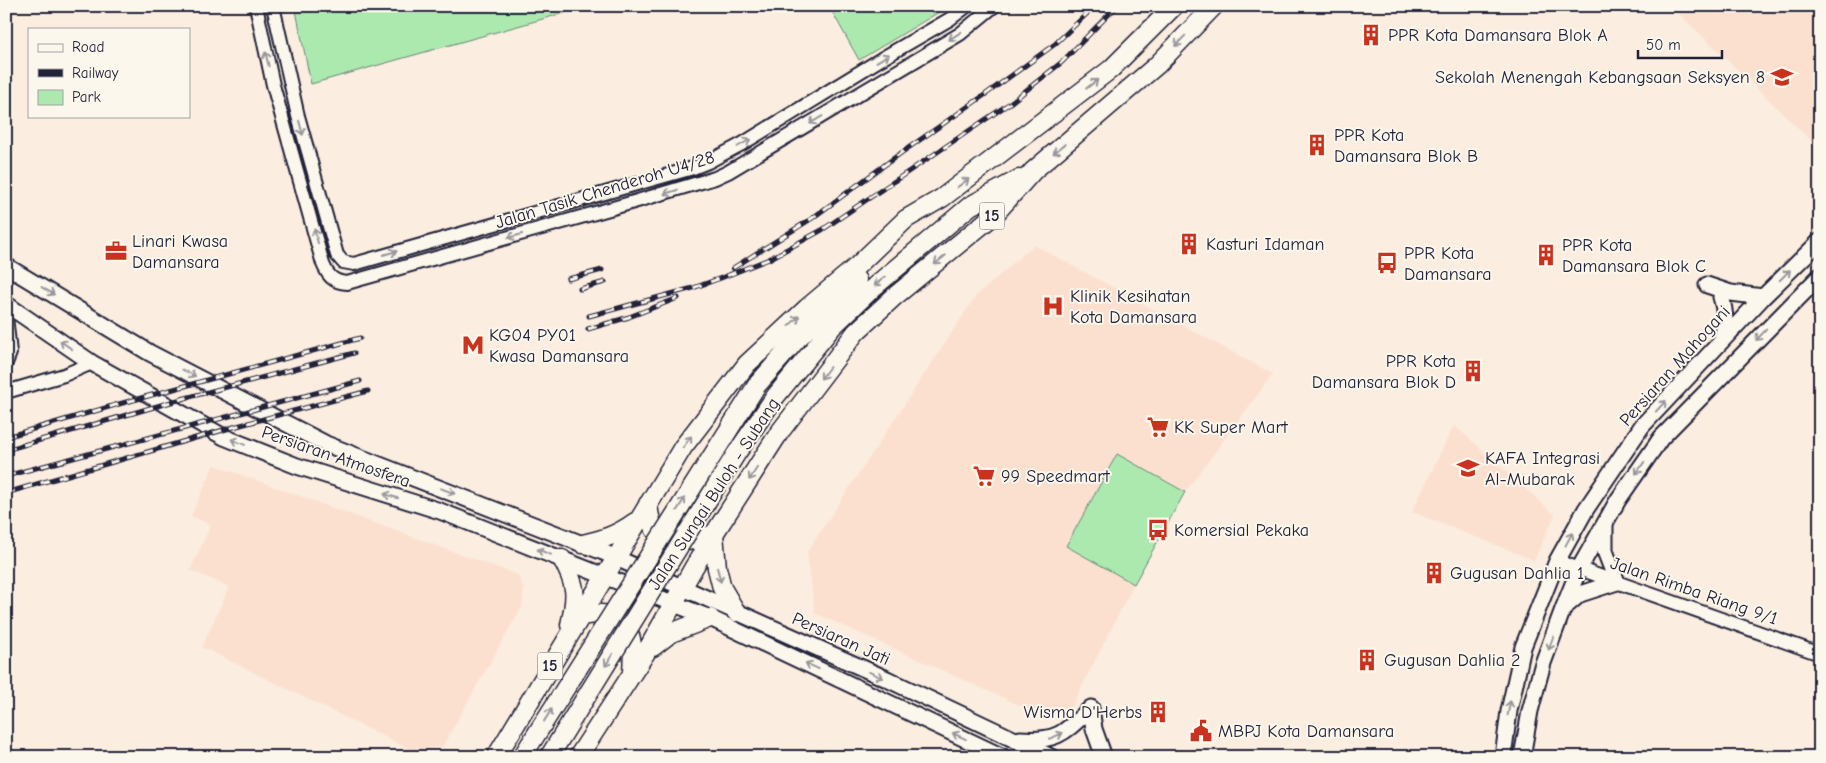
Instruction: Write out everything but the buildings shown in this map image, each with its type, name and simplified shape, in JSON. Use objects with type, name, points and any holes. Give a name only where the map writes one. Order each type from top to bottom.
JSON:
[{"type":"highway","name":"Jalan Sungai Buloh - Subang","points":[[522,757],[758,385],[798,338],[923,214],[1111,69],[1174,6]]},
{"type":"highway","name":"Jalan Sungai Buloh - Subang","points":[[578,757],[632,675],[714,534],[779,434],[856,332],[895,296],[994,215],[1033,171],[1157,65],[1214,6]]},
{"type":"highway","name":"Jalan Sungai Buloh - Subang","points":[[549,757],[736,454],[775,397],[832,327],[874,286],[970,206],[1033,171]]},
{"type":"highway","name":"Jalan Sungai Buloh - Subang","points":[[496,757],[683,447],[747,364],[906,219],[942,198]]},
{"type":"highway","points":[[583,544],[620,533],[643,511],[650,519],[655,531],[669,540],[690,542],[714,534],[716,568],[722,588],[736,612]]},
{"type":"highway","points":[[562,559],[572,577],[576,594],[565,642]]},
{"type":"highway","points":[[581,616],[602,614],[615,616],[626,626],[632,637],[634,655],[632,675]]},
{"type":"highway","name":"Jalan Sungai Buloh - Subang","points":[[645,654],[671,633],[710,618]]},
{"type":"main road","name":"Persiaran Mahogani","points":[[1503,757],[1509,711],[1524,648],[1557,561],[1586,509],[1642,426],[1763,298],[1820,241]]},
{"type":"main road","name":"Persiaran Atmosfera","points":[[6,266],[150,353],[326,444],[615,558]]},
{"type":"main road","points":[[1522,757],[1530,711],[1563,609],[1579,569],[1618,500],[1661,438],[1820,276]]},
{"type":"main road","points":[[1707,285],[1731,293],[1763,298]]},
{"type":"main road","points":[[1721,296],[1726,318],[1721,342]]},
{"type":"main road","name":"Persiaran Atmosfera","points":[[6,304],[92,363],[224,437],[297,466],[440,511],[674,603]]},
{"type":"main road","points":[[1563,609],[1580,594],[1617,582],[1605,551],[1605,524]]},
{"type":"main road","name":"Persiaran Jati","points":[[615,558],[887,679],[1051,757]]},
{"type":"main road","name":"Persiaran Jati","points":[[674,603],[710,618],[1003,757]]},
{"type":"main road","points":[[1011,739],[1050,739],[1067,731],[1091,708],[1094,730],[1104,757]]},
{"type":"street","points":[[256,6],[273,85],[323,264],[330,277],[334,280],[342,262],[337,255],[290,81],[273,6]]},
{"type":"street","name":"Jalan Tasik Chenderoh U4/28","points":[[342,262],[354,264],[693,168],[708,162],[742,144],[950,19],[967,6]]},
{"type":"street","name":"Jalan Tasik Chenderoh U4/28","points":[[334,280],[354,282],[715,178],[960,34],[994,6]]},
{"type":"street","points":[[273,85],[290,81]]},
{"type":"street","points":[[6,316],[10,353],[6,363]]},
{"type":"street","points":[[6,392],[92,363]]},
{"type":"street","name":"Jalan Rimba Riang 9/1","points":[[1557,561],[1820,654]]},
{"type":"shaded area","name":"Sekolah Menengah Kebangsaan Seksyen 8","points":[[1671,6],[1820,6],[1820,149]]},
{"type":"shaded area","points":[[1034,245],[1273,374],[1185,492],[1117,455],[1066,546],[1134,584],[1072,706],[1048,718],[815,613],[807,552],[976,296]]},
{"type":"shaded area","name":"KAFA Integrasi Al-Mubarak","points":[[1454,425],[1555,515],[1534,560],[1412,512]]},
{"type":"shaded area","points":[[214,465],[518,575],[524,590],[522,607],[442,747],[411,750],[202,647],[229,587],[190,570],[211,525],[191,516]]},
{"type":"green space","points":[[295,6],[589,6],[311,84]]},
{"type":"green space","points":[[829,6],[949,6],[859,60]]},
{"type":"green space","points":[[1117,454],[1185,492],[1134,584],[1066,546]]},
{"type":"railway","points":[[733,268],[811,219],[986,94],[1055,44],[1095,6]]},
{"type":"railway","points":[[589,316],[693,288],[721,278],[769,259],[822,230],[1010,103],[1062,62],[1117,6]]},
{"type":"railway","points":[[568,279],[602,270]]},
{"type":"railway","points":[[580,289],[605,282]]},
{"type":"railway","points":[[588,329],[629,317],[678,298]]},
{"type":"railway","points":[[6,437],[360,338]]},
{"type":"railway","points":[[6,450],[178,400],[354,353]]},
{"type":"railway","points":[[6,476],[360,381]]},
{"type":"railway","points":[[6,493],[237,426],[368,391]]},
{"type":"place","name":"PPR Kota Damansara Blok A","points":[[1371,35]]},
{"type":"place","name":"Sekolah Menengah Kebangsaan Seksyen 8","points":[[1782,77]]},
{"type":"place","name":"PPR Kota Damansara Blok B","points":[[1317,145]]},
{"type":"place","name":"Kasturi Idaman","points":[[1189,244]]},
{"type":"place","name":"Linari Kwasa Damansara","points":[[116,251]]},
{"type":"place","name":"PPR Kota Damansara Blok C","points":[[1546,255]]},
{"type":"place","name":"PPR Kota Damansara","points":[[1387,263]]},
{"type":"place","name":"Klinik Kesihatan Kota Damansara","points":[[1053,306]]},
{"type":"place","name":"KG04 PY01 Kwasa Damansara","points":[[473,345]]},
{"type":"place","name":"PPR Kota Damansara Blok D","points":[[1473,371]]},
{"type":"place","name":"KK Super Mart","points":[[1158,427]]},
{"type":"place","name":"KAFA Integrasi Al-Mubarak","points":[[1468,468]]},
{"type":"place","name":"99 Speedmart","points":[[984,476]]},
{"type":"place","name":"Komersial Pekaka","points":[[1158,530]]},
{"type":"place","name":"Gugusan Dahlia 1","points":[[1434,573]]},
{"type":"place","name":"Gugusan Dahlia 2","points":[[1367,660]]},
{"type":"place","name":"Wisma D'Herbs","points":[[1158,712]]},
{"type":"place","name":"MBPJ Kota Damansara","points":[[1201,731]]}]
